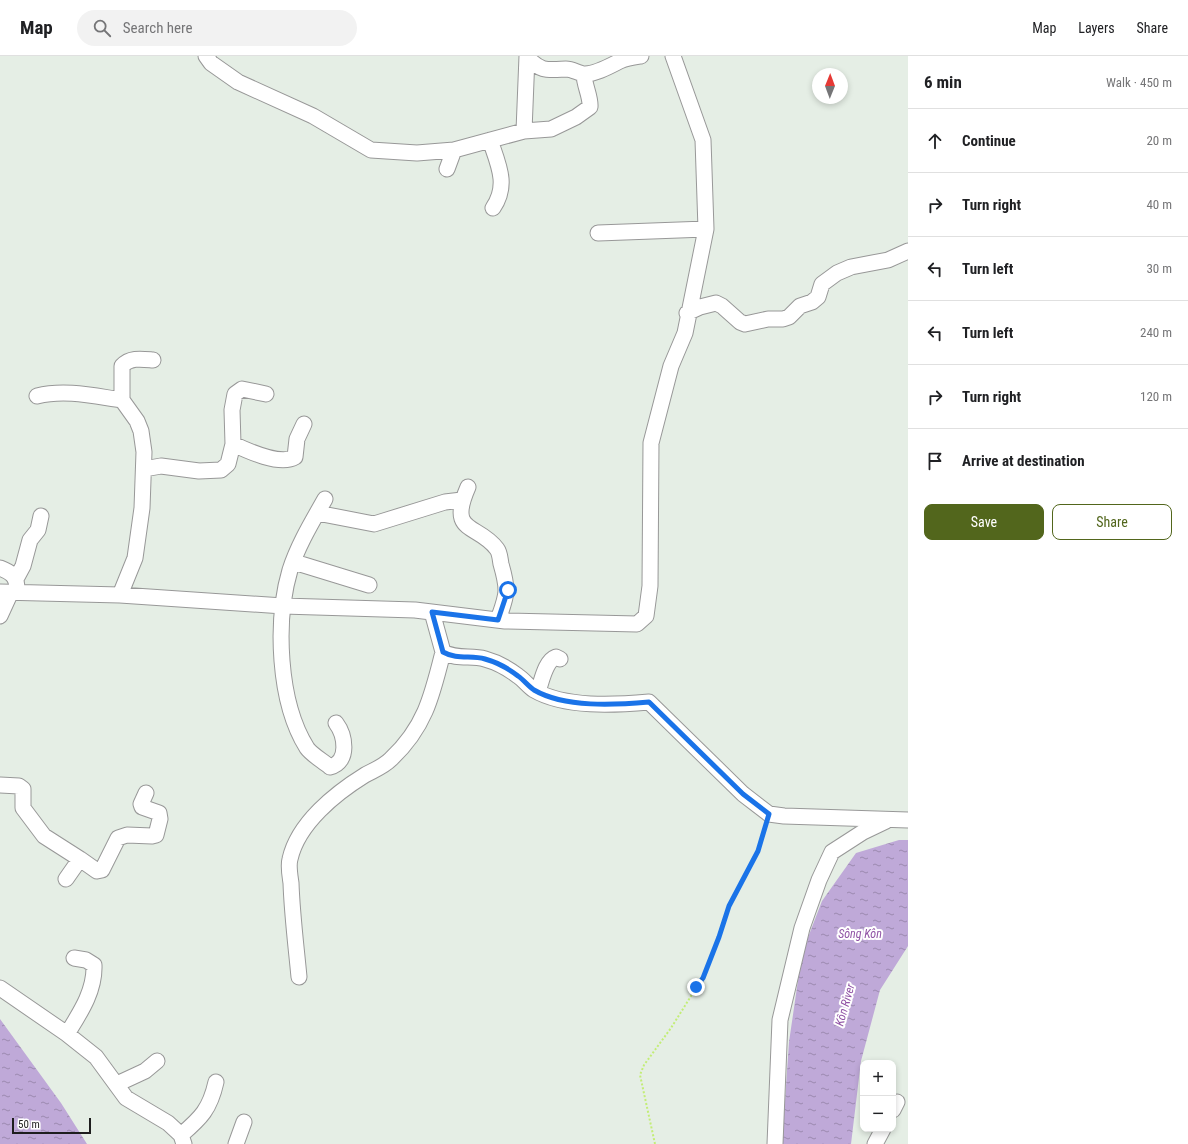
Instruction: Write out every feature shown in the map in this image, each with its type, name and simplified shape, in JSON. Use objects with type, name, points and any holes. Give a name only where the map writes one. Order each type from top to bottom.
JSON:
[{"type":"street","points":[[206,56],[211,63],[238,82],[313,116],[371,150],[417,153],[454,150],[524,131],[551,129],[576,117],[590,107],[591,101],[584,86],[584,74]]},
{"type":"street","points":[[527,56],[534,64],[542,69],[549,71],[568,69],[584,74],[614,66],[620,61],[641,56]]},
{"type":"street","points":[[524,131],[527,56]]},
{"type":"street","points":[[11,589],[283,606],[415,610],[498,620],[636,624],[646,616],[650,586],[651,443],[671,366],[685,333],[687,313],[706,229],[703,140],[673,56]]},
{"type":"street","points":[[490,140],[501,173],[502,182],[500,198],[493,208]]},
{"type":"street","points":[[447,169],[454,150]]},
{"type":"street","points":[[598,233],[706,229]]},
{"type":"street","points":[[687,313],[700,307],[716,303],[722,306],[740,322],[746,324],[768,319],[783,319],[789,317],[800,306],[812,302],[818,297],[822,284],[830,277],[851,267],[888,260],[908,251]]},
{"type":"street","points":[[120,596],[135,558],[142,508],[144,470],[144,452],[141,431],[137,421],[122,400],[122,366],[127,361],[141,359],[153,360]]},
{"type":"street","points":[[144,470],[161,466],[199,471],[221,470],[228,464],[233,444],[232,410],[235,394],[242,389],[266,394]]},
{"type":"street","points":[[37,396],[58,392],[122,400]]},
{"type":"street","points":[[233,444],[273,459],[290,460],[295,457],[297,439],[304,424]]},
{"type":"street","points":[[317,513],[374,524],[406,516],[465,494],[461,503],[462,518],[468,528],[490,542],[498,551],[508,590],[498,620]]},
{"type":"street","points":[[325,499],[294,562],[283,606],[282,627],[284,686],[291,713],[308,749],[330,767],[336,766],[340,762],[344,752],[340,728],[336,723]]},
{"type":"street","points":[[0,616],[11,589],[23,566],[30,540],[37,533],[41,516]]},
{"type":"street","points":[[294,562],[369,585]]},
{"type":"street","points":[[0,568],[11,573],[11,589]]},
{"type":"street","points":[[299,976],[291,896],[290,859],[296,843],[312,818],[335,796],[366,775],[379,769],[391,759],[417,729],[433,694],[443,652],[432,612]]},
{"type":"street","points":[[443,652],[452,657],[485,659],[519,676],[538,692],[553,698],[567,701],[631,704],[649,702],[743,794],[769,814],[784,816],[908,820]]},
{"type":"street","points":[[538,692],[548,664],[556,657],[560,659]]},
{"type":"street","points":[[0,785],[19,786],[23,789],[23,808],[44,836],[97,871],[102,870],[118,838],[127,835],[156,835],[160,819],[159,813],[142,807],[141,804],[146,794]]},
{"type":"street","points":[[775,1144],[780,1020],[802,928],[816,887],[832,852],[863,832],[888,820]]},
{"type":"street","points":[[66,879],[80,859]]},
{"type":"street","points":[[67,1034],[86,1002],[94,977],[94,965],[86,960],[74,958]]},
{"type":"street","points":[[0,988],[67,1034],[96,1057],[126,1098],[168,1123],[183,1140],[201,1118],[212,1098],[216,1082]]},
{"type":"street","points":[[117,1084],[145,1071],[157,1061]]},
{"type":"street","points":[[236,1144],[244,1122]]},
{"type":"street","points":[[875,1144],[881,1132]]},
{"type":"path","points":[[656,1144],[640,1075],[644,1065],[671,1028],[703,978],[729,906],[758,851],[769,814]]},
{"type":"water","name":"Sông Kôn","points":[[899,840],[908,840],[908,946],[880,990],[861,1060],[860,1060],[851,1144],[782,1144],[789,1042],[802,953],[822,901],[856,853]]},
{"type":"water","points":[[0,1019],[61,1103],[87,1144],[0,1144]]},
{"type":"route","points":[[508,590],[498,620],[432,612],[443,652],[452,657],[485,659],[498,664],[519,676],[533,690],[553,698],[591,703],[631,704],[649,702],[743,794],[769,814],[758,851],[729,906],[703,978],[696,987]]},
{"type":"water label","name":"Kôn River","points":[[845,1005]]}]
